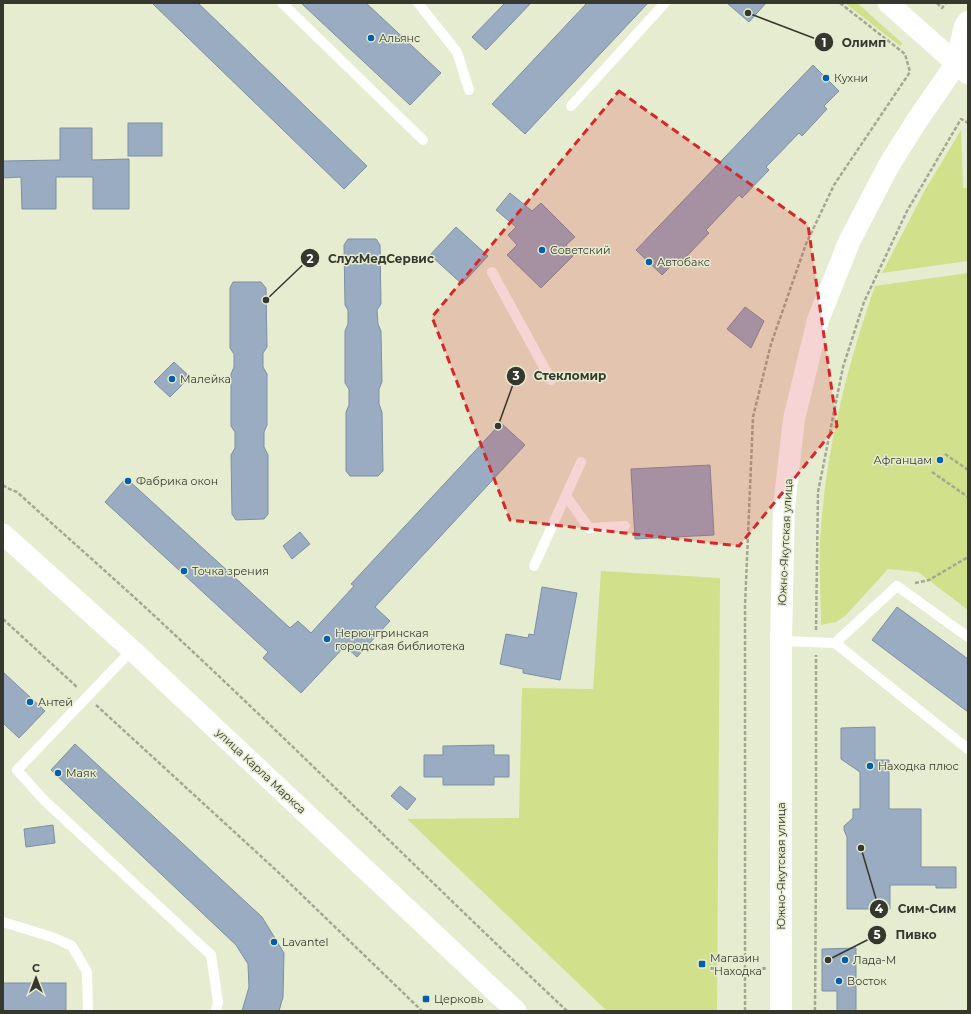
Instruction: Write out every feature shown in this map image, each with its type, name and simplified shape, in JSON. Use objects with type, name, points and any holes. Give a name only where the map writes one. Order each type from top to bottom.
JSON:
[{"type":"street","points":[[888,3],[964,65]]},
{"type":"street","name":"Южно-Якутская улица","points":[[781,1011],[781,641],[784,507],[794,426],[818,320],[849,242],[889,165],[916,122],[964,65],[965,26],[968,22]]},
{"type":"street","name":"улица Карла Маркса","points":[[3,534],[132,650],[516,1011]]},
{"type":"lane","points":[[282,3],[423,140]]},
{"type":"lane","points":[[418,3],[457,52],[470,90]]},
{"type":"lane","points":[[571,106],[665,3]]},
{"type":"lane","points":[[492,272],[551,380]]},
{"type":"lane","points":[[534,566],[582,462]]},
{"type":"lane","points":[[566,496],[589,528],[625,526]]},
{"type":"lane","points":[[835,643],[897,586],[968,637]]},
{"type":"lane","points":[[781,641],[835,643],[968,749]]},
{"type":"lane","points":[[132,650],[17,770],[44,800],[211,955],[218,1002],[216,1011]]},
{"type":"lane","points":[[3,922],[52,937],[72,946],[87,972],[88,1011]]},
{"type":"path","points":[[937,3],[942,8],[946,3]]},
{"type":"path","points":[[815,1011],[818,492],[843,367],[864,302],[907,211],[961,119],[968,123]]},
{"type":"path","points":[[945,454],[968,470]]},
{"type":"path","points":[[932,472],[968,497]]},
{"type":"path","points":[[3,485],[17,492],[180,640],[567,1011]]},
{"type":"path","points":[[897,586],[929,580],[968,557]]},
{"type":"path","points":[[3,619],[277,871],[422,1011]]},
{"type":"highlighted area","points":[[619,91],[808,225],[837,426],[739,546],[510,520],[432,317]]},
{"type":"green space","points":[[845,3],[857,3],[902,43],[900,46]]},
{"type":"green space","points":[[961,130],[963,188],[968,188],[968,261],[882,273],[925,190]]},
{"type":"green space","points":[[968,273],[968,610],[918,572],[888,569],[846,615],[836,622],[821,625],[820,540],[828,466],[840,405],[856,345],[875,286]]},
{"type":"green space","points":[[601,571],[720,578],[717,1011],[607,1011],[407,819],[519,818],[522,688],[593,689]]},
{"type":"building","points":[[152,3],[198,3],[367,166],[344,189]]},
{"type":"building","name":"Альянс","points":[[301,3],[366,3],[441,73],[410,105]]},
{"type":"building","points":[[505,3],[531,3],[486,50],[472,37]]},
{"type":"building","points":[[587,3],[648,3],[525,134],[492,104]]},
{"type":"building","points":[[727,3],[766,3],[749,22]]},
{"type":"building","points":[[813,65],[839,91],[824,106],[827,109],[802,136],[799,133],[766,167],[769,170],[742,198],[739,195],[706,230],[709,233],[682,261],[679,258],[662,275],[636,250]]},
{"type":"building","points":[[128,123],[162,123],[162,156],[128,156]]},
{"type":"building","points":[[60,128],[92,128],[92,160],[129,159],[129,209],[93,209],[93,177],[56,177],[56,209],[22,209],[21,177],[3,178],[3,161],[60,160]]},
{"type":"building","name":"Советский","points":[[510,193],[532,211],[541,203],[575,237],[566,245],[575,254],[541,288],[507,255],[517,245],[508,235],[516,227],[496,210]]},
{"type":"building","points":[[456,227],[488,256],[462,284],[430,255]]},
{"type":"building","points":[[348,239],[376,239],[380,245],[381,304],[377,310],[378,324],[381,331],[382,382],[379,389],[379,404],[382,412],[383,471],[378,476],[350,476],[346,471],[346,412],[349,405],[349,389],[345,383],[345,331],[348,324],[348,310],[345,305],[344,245]]},
{"type":"building","points":[[233,282],[261,282],[266,288],[267,347],[263,353],[263,367],[267,374],[267,425],[264,432],[264,447],[268,455],[268,514],[264,519],[236,520],[232,514],[231,455],[235,448],[235,432],[231,426],[231,374],[234,367],[234,354],[230,348],[230,288]]},
{"type":"building","points":[[745,307],[764,321],[751,348],[727,329]]},
{"type":"building","name":"Малейка","points":[[174,362],[190,377],[170,397],[154,382]]},
{"type":"building","points":[[501,423],[525,445],[375,607],[390,621],[357,657],[345,646],[301,693],[263,658],[268,652],[105,502],[126,478],[290,628],[298,621],[311,633],[354,586],[351,584]]},
{"type":"building","points":[[710,465],[714,535],[635,539],[631,469]]},
{"type":"building","points":[[300,532],[310,544],[292,559],[283,546]]},
{"type":"building","points":[[542,587],[577,593],[560,680],[523,673],[523,669],[500,664],[506,634],[528,638],[529,634],[534,635]]},
{"type":"building","points":[[897,607],[968,659],[968,712],[872,640]]},
{"type":"building","points":[[3,672],[45,711],[19,738],[3,723]]},
{"type":"building","points":[[875,727],[875,760],[889,760],[889,809],[921,809],[921,867],[956,867],[956,888],[936,888],[936,885],[890,885],[890,909],[847,909],[847,837],[844,826],[853,818],[853,809],[860,809],[860,772],[841,759],[841,728]]},
{"type":"building","points":[[75,744],[262,917],[284,953],[283,997],[279,1011],[242,1011],[249,987],[248,964],[236,945],[51,770]]},
{"type":"building","points":[[494,745],[494,755],[509,755],[509,777],[494,777],[494,785],[443,785],[443,777],[424,777],[424,755],[443,755],[443,746]]},
{"type":"building","points":[[400,786],[416,799],[407,810],[391,796]]},
{"type":"building","points":[[53,825],[55,843],[26,847],[24,829]]},
{"type":"building","points":[[856,948],[856,1011],[837,1011],[837,991],[822,991],[822,949]]},
{"type":"building","points":[[3,983],[66,983],[66,1011],[3,1011]]},
{"type":"place","name":"Олимп","points":[[748,13]]},
{"type":"place","name":"Альянс","points":[[371,38]]},
{"type":"place","name":"Кухни","points":[[826,78]]},
{"type":"place","name":"Советский","points":[[542,250]]},
{"type":"place","name":"Автобакс","points":[[649,262]]},
{"type":"place","name":"СлухМедСервис","points":[[266,300]]},
{"type":"place","name":"Малейка","points":[[172,379]]},
{"type":"place","name":"Стекломир","points":[[498,426]]},
{"type":"place","name":"Афганцам","points":[[940,460]]},
{"type":"place","name":"Фабрика окон","points":[[128,481]]},
{"type":"place","name":"Точка зрения","points":[[184,571]]},
{"type":"place","name":"Нерюнгринская городская библиотека","points":[[327,639]]},
{"type":"place","name":"Антей","points":[[30,702]]},
{"type":"place","name":"Находка плюс","points":[[870,766]]},
{"type":"place","name":"Маяк","points":[[58,773]]},
{"type":"place","name":"Сим-Сим","points":[[861,848]]},
{"type":"place","name":"Lavantel","points":[[274,942]]},
{"type":"place","name":"Пивко","points":[[828,960]]},
{"type":"place","name":"Лада-М","points":[[845,960]]},
{"type":"place","name":"Магазин \"Находка\"","points":[[702,964]]},
{"type":"place","name":"Восток","points":[[839,981]]},
{"type":"place","name":"Церковь","points":[[426,999]]}]
